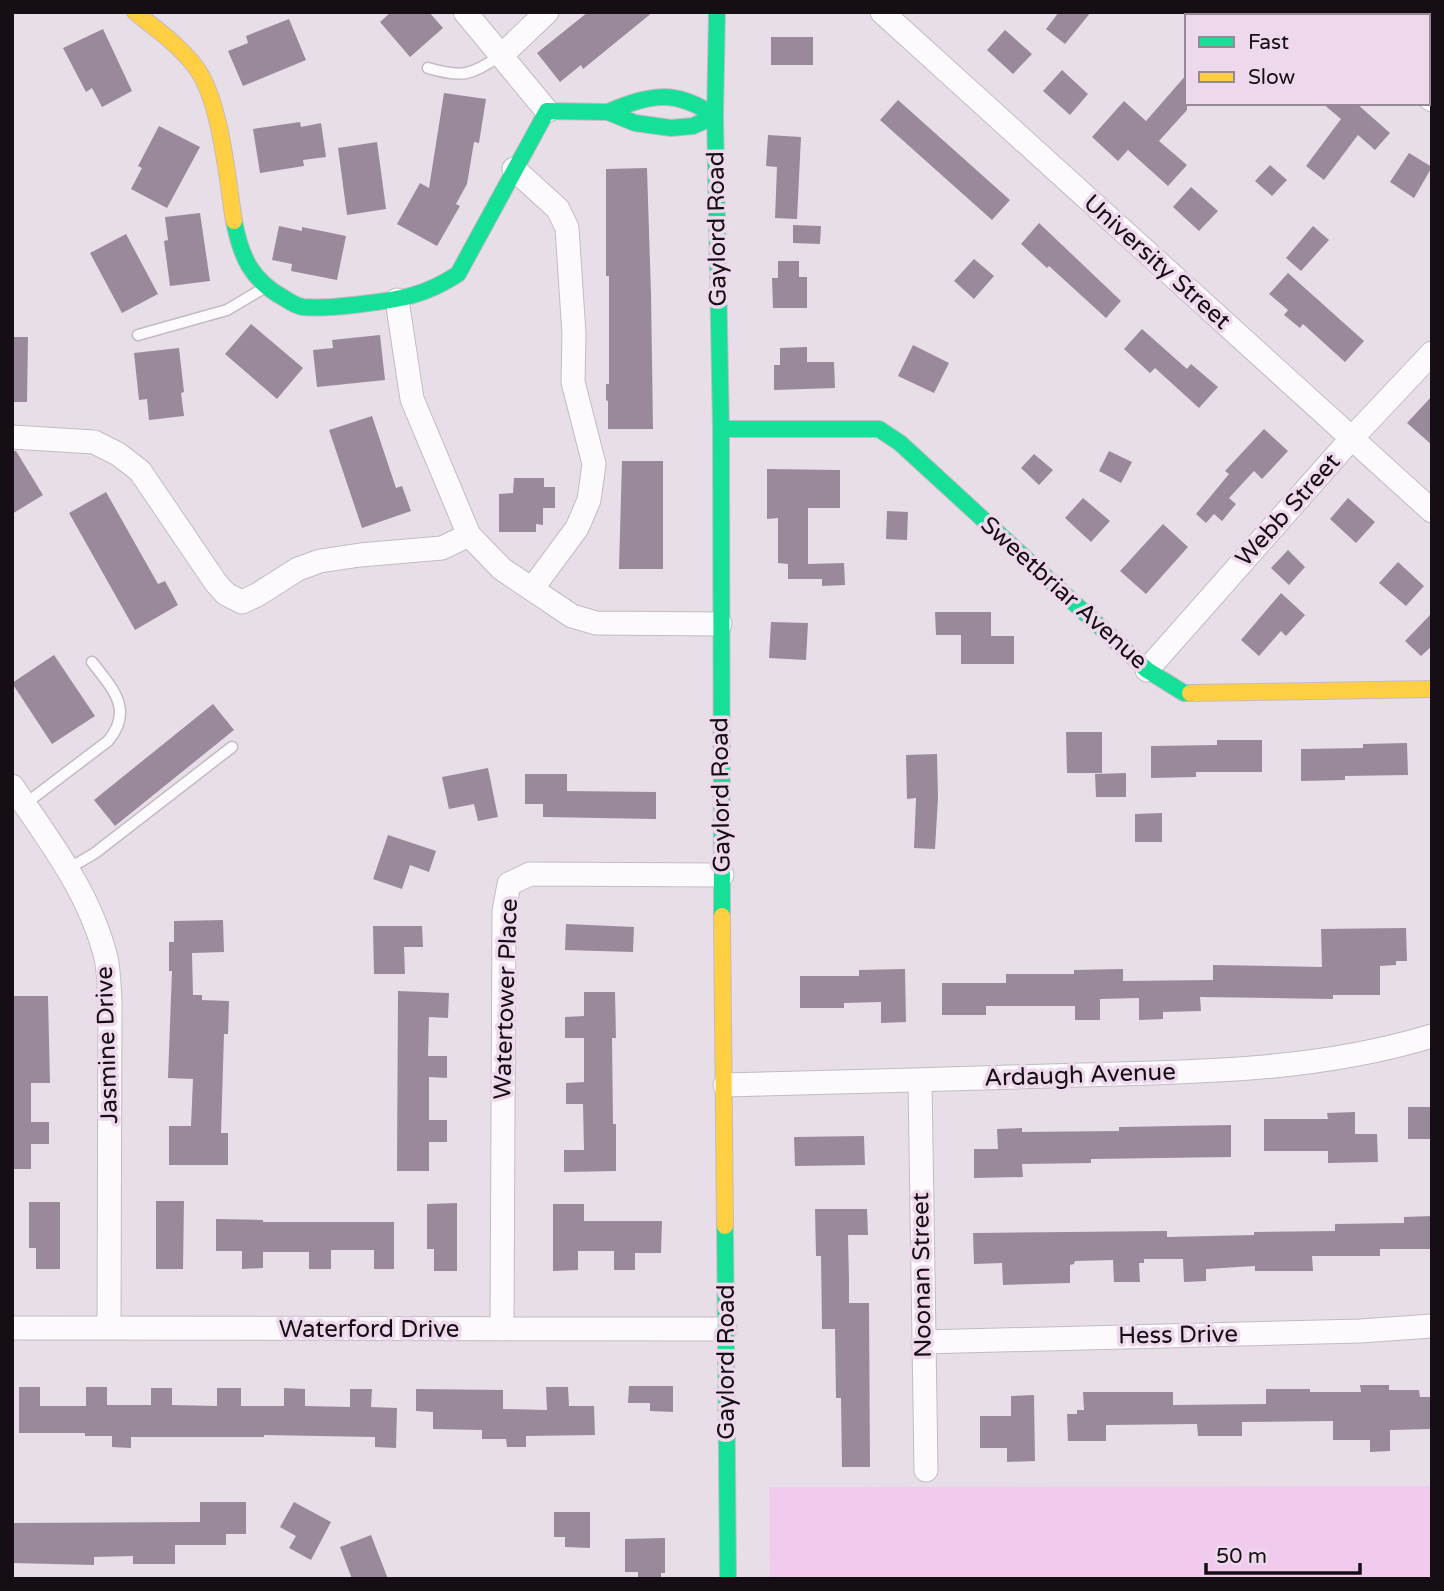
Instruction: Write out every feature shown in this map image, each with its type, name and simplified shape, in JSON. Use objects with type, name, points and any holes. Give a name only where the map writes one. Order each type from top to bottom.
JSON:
[{"type":"street","points":[[135,12],[176,44],[197,68],[214,106],[237,237],[249,270],[267,287],[300,307],[333,307],[397,300],[435,289],[458,274],[547,111]]},
{"type":"street","points":[[465,12],[547,111]]},
{"type":"street","points":[[502,55],[547,12]]},
{"type":"street","name":"Gaylord Road","points":[[717,12],[715,116],[721,429],[720,624],[728,1579]]},
{"type":"street","name":"University Street","points":[[883,12],[1432,511]]},
{"type":"street","points":[[547,111],[608,112],[635,123],[671,128],[693,126],[715,116],[697,102],[668,94],[628,103],[608,112]]},
{"type":"street","points":[[514,169],[558,209],[567,228],[574,334],[573,382],[594,464],[589,500],[577,528],[532,589]]},
{"type":"street","points":[[397,300],[412,399],[469,535],[502,569],[572,616],[596,623],[720,624]]},
{"type":"street","name":"Webb Street","points":[[1147,670],[1351,439],[1432,353]]},
{"type":"street","name":"Sweetbriar Avenue","points":[[721,429],[878,429],[900,443],[1147,670],[1184,693],[1432,690]]},
{"type":"street","points":[[12,437],[94,442],[118,454],[140,471],[216,583],[226,594],[242,601],[257,595],[298,569],[320,561],[442,548],[469,535]]},
{"type":"street","name":"Jasmine Drive","points":[[18,795],[68,869],[90,908],[106,959],[109,1328]]},
{"type":"street","name":"Watertower Place","points":[[502,1329],[503,912],[509,884],[530,874],[722,875]]},
{"type":"street","name":"Ardaugh Avenue","points":[[725,1085],[1217,1071],[1273,1067],[1374,1051],[1432,1035]]},
{"type":"street","name":"Noonan Street","points":[[920,1080],[926,1470]]},
{"type":"street","name":"Hess Drive","points":[[923,1342],[1360,1331],[1432,1326]]},
{"type":"street","name":"Waterford Drive","points":[[12,1328],[725,1329]]},
{"type":"lane","points":[[428,68],[454,76],[476,72],[502,55]]},
{"type":"lane","points":[[138,335],[227,310],[267,287]]},
{"type":"lane","points":[[18,795],[108,741],[118,729],[122,713],[113,689],[92,662]]},
{"type":"lane","points":[[68,869],[95,853],[232,747]]},
{"type":"shaded area","points":[[1432,1486],[1432,1579],[770,1579],[769,1487]]},
{"type":"building","points":[[391,12],[429,12],[443,28],[410,57],[380,22]]},
{"type":"building","points":[[588,12],[653,12],[583,69],[581,65],[560,82],[537,53]]},
{"type":"building","points":[[1059,12],[1091,12],[1065,44],[1046,29]]},
{"type":"building","points":[[289,19],[306,60],[243,86],[228,51],[248,43],[246,36]]},
{"type":"building","points":[[103,29],[132,91],[102,107],[92,88],[86,92],[63,48]]},
{"type":"building","points":[[1005,30],[1032,54],[1013,74],[987,50]]},
{"type":"building","points":[[771,37],[813,37],[813,65],[771,65]]},
{"type":"building","points":[[1062,70],[1088,94],[1070,115],[1043,91]]},
{"type":"building","points":[[1185,76],[1187,110],[1159,141],[1187,165],[1168,186],[1128,150],[1118,161],[1092,137],[1124,101],[1146,121]]},
{"type":"building","points":[[444,93],[486,99],[479,143],[474,142],[467,184],[456,204],[460,206],[437,246],[397,224],[420,183],[429,188]]},
{"type":"building","points":[[898,100],[1010,200],[992,220],[880,120]]},
{"type":"building","points":[[1324,105],[1358,105],[1390,133],[1375,150],[1358,135],[1324,180],[1306,166],[1341,119]]},
{"type":"building","points":[[300,122],[301,127],[321,123],[326,157],[303,160],[304,166],[260,173],[253,129]]},
{"type":"building","points":[[159,126],[200,147],[167,208],[131,189],[142,168],[138,166]]},
{"type":"building","points":[[768,135],[801,137],[797,219],[775,218],[777,167],[766,166]]},
{"type":"building","points":[[377,142],[386,209],[347,215],[338,148]]},
{"type":"building","points":[[1409,153],[1432,167],[1414,198],[1390,182]]},
{"type":"building","points":[[1270,165],[1287,180],[1272,196],[1255,181]]},
{"type":"building","points":[[647,168],[653,429],[608,429],[606,384],[609,384],[609,276],[606,276],[606,169]]},
{"type":"building","points":[[1191,187],[1218,211],[1199,231],[1173,207]]},
{"type":"building","points":[[200,213],[210,281],[170,286],[164,241],[168,240],[165,217]]},
{"type":"building","points":[[1039,223],[1121,301],[1106,318],[1021,244]]},
{"type":"building","points":[[793,225],[821,226],[820,244],[793,243]]},
{"type":"building","points":[[279,226],[302,231],[302,227],[346,236],[337,280],[291,271],[292,264],[272,260]]},
{"type":"building","points":[[1313,226],[1329,240],[1301,271],[1286,258]]},
{"type":"building","points":[[126,234],[158,294],[122,313],[90,253]]},
{"type":"building","points":[[974,259],[994,276],[974,299],[954,281]]},
{"type":"building","points":[[778,261],[799,261],[799,277],[807,277],[807,308],[773,308],[772,278],[778,278]]},
{"type":"building","points":[[1288,273],[1364,341],[1345,362],[1303,324],[1300,328],[1284,315],[1288,310],[1269,294]]},
{"type":"building","points":[[251,324],[303,368],[277,399],[225,354]]},
{"type":"building","points":[[1142,329],[1187,369],[1191,364],[1218,387],[1199,408],[1155,368],[1150,373],[1124,349]]},
{"type":"building","points":[[380,335],[385,380],[317,387],[313,350],[333,348],[332,340]]},
{"type":"building","points":[[12,337],[28,337],[27,402],[12,402]]},
{"type":"building","points":[[913,345],[949,363],[934,393],[898,376]]},
{"type":"building","points":[[807,347],[807,362],[834,362],[835,388],[774,390],[774,365],[780,365],[780,348]]},
{"type":"building","points":[[179,348],[184,416],[149,420],[147,399],[139,400],[134,353]]},
{"type":"building","points":[[1432,396],[1432,445],[1407,423]]},
{"type":"building","points":[[372,416],[396,488],[402,486],[411,511],[362,528],[329,430]]},
{"type":"building","points":[[1264,429],[1288,451],[1262,479],[1254,471],[1229,498],[1236,504],[1222,521],[1214,514],[1206,523],[1196,514],[1229,474],[1225,471]]},
{"type":"building","points":[[12,451],[16,451],[43,495],[12,514]]},
{"type":"building","points":[[1109,451],[1132,462],[1121,483],[1099,471]]},
{"type":"building","points":[[1034,454],[1053,470],[1039,485],[1021,468]]},
{"type":"building","points":[[622,461],[663,461],[663,569],[619,569]]},
{"type":"building","points":[[767,469],[840,470],[840,508],[808,508],[808,564],[844,563],[845,585],[822,586],[822,579],[788,579],[788,564],[778,563],[778,518],[767,519]]},
{"type":"building","points":[[514,478],[544,478],[544,487],[555,487],[555,508],[543,508],[543,525],[536,524],[536,532],[499,532],[499,494],[513,493]]},
{"type":"building","points":[[106,492],[158,584],[165,581],[178,605],[135,630],[69,513]]},
{"type":"building","points":[[1083,498],[1110,521],[1091,542],[1065,518]]},
{"type":"building","points":[[1348,498],[1375,522],[1356,543],[1330,519]]},
{"type":"building","points":[[887,511],[908,512],[907,540],[886,539]]},
{"type":"building","points":[[1163,524],[1188,547],[1146,594],[1120,571]]},
{"type":"building","points":[[1288,550],[1305,567],[1289,585],[1271,568]]},
{"type":"building","points":[[1398,562],[1424,586],[1406,606],[1379,583]]},
{"type":"building","points":[[1281,593],[1305,615],[1286,636],[1281,631],[1259,656],[1241,640]]},
{"type":"building","points":[[935,612],[991,612],[991,636],[1014,636],[1014,664],[961,664],[961,635],[936,635]]},
{"type":"building","points":[[1432,613],[1432,646],[1421,656],[1405,641]]},
{"type":"building","points":[[771,622],[808,623],[806,660],[769,658]]},
{"type":"building","points":[[54,655],[95,716],[52,744],[12,683]]},
{"type":"building","points":[[213,704],[234,730],[115,826],[94,800]]},
{"type":"building","points":[[1066,732],[1102,732],[1102,773],[1067,773]]},
{"type":"building","points":[[1217,740],[1262,740],[1262,772],[1196,772],[1196,777],[1151,778],[1151,746],[1217,745]]},
{"type":"building","points":[[1407,743],[1408,775],[1345,776],[1345,780],[1301,781],[1301,749],[1363,748],[1363,744]]},
{"type":"building","points":[[937,754],[935,849],[914,848],[916,798],[907,799],[906,755]]},
{"type":"building","points":[[488,768],[498,817],[478,821],[474,804],[449,809],[442,777]]},
{"type":"building","points":[[1126,773],[1126,797],[1096,797],[1095,774]]},
{"type":"building","points":[[525,774],[567,774],[567,791],[656,792],[656,819],[543,817],[543,804],[525,804]]},
{"type":"building","points":[[1162,813],[1162,842],[1135,842],[1135,814]]},
{"type":"building","points":[[388,835],[436,851],[429,872],[410,865],[402,889],[373,879]]},
{"type":"building","points":[[223,920],[224,952],[192,953],[193,995],[202,995],[202,1000],[229,1001],[228,1034],[224,1034],[221,1133],[228,1133],[228,1165],[169,1165],[169,1126],[191,1126],[193,1079],[168,1078],[172,971],[169,971],[169,942],[174,942],[174,921]]},
{"type":"building","points":[[566,924],[634,927],[633,952],[565,950]]},
{"type":"building","points":[[373,926],[422,926],[423,947],[404,947],[405,974],[374,974]]},
{"type":"building","points":[[1406,928],[1407,961],[1380,966],[1380,995],[1333,995],[1333,999],[1200,997],[1201,1011],[1163,1012],[1163,1019],[1139,1020],[1139,998],[1100,999],[1100,1020],[1075,1020],[1075,1006],[986,1006],[986,1015],[942,1015],[942,983],[1006,983],[1006,974],[1074,974],[1074,970],[1123,969],[1123,981],[1213,980],[1213,965],[1322,967],[1321,929]]},
{"type":"building","points":[[905,969],[906,1022],[881,1023],[881,1002],[844,1003],[844,1008],[800,1008],[800,976],[859,976],[859,970]]},
{"type":"building","points":[[398,991],[449,993],[448,1018],[429,1017],[428,1056],[447,1056],[447,1078],[429,1077],[429,1120],[447,1120],[447,1142],[429,1142],[429,1171],[397,1171]]},
{"type":"building","points":[[584,992],[615,992],[616,1038],[612,1038],[616,1171],[564,1172],[564,1150],[584,1150],[583,1104],[566,1104],[566,1083],[584,1082],[584,1038],[565,1038],[565,1017],[584,1016]]},
{"type":"building","points":[[12,996],[48,996],[50,1083],[31,1083],[31,1122],[49,1122],[49,1144],[31,1144],[31,1169],[12,1169]]},
{"type":"building","points":[[1408,1107],[1432,1107],[1432,1139],[1408,1139]]},
{"type":"building","points":[[1355,1112],[1355,1134],[1377,1134],[1378,1162],[1328,1163],[1328,1151],[1264,1151],[1264,1119],[1328,1119],[1327,1113]]},
{"type":"building","points":[[1231,1125],[1231,1157],[1091,1159],[1091,1163],[1022,1164],[1023,1177],[974,1178],[974,1149],[998,1149],[997,1129],[1022,1128],[1022,1132],[1119,1131],[1119,1127]]},
{"type":"building","points":[[864,1136],[865,1165],[795,1166],[794,1137]]},
{"type":"building","points":[[156,1201],[184,1201],[183,1269],[156,1269]]},
{"type":"building","points":[[29,1202],[60,1202],[60,1269],[36,1269],[36,1248],[29,1248]]},
{"type":"building","points":[[457,1203],[457,1271],[434,1271],[434,1249],[427,1249],[427,1204]]},
{"type":"building","points":[[553,1204],[584,1204],[584,1221],[662,1221],[661,1253],[635,1253],[635,1270],[614,1270],[614,1251],[578,1251],[578,1270],[553,1271]]},
{"type":"building","points":[[815,1209],[867,1209],[868,1235],[848,1235],[849,1303],[869,1303],[870,1467],[842,1467],[841,1398],[836,1398],[835,1329],[822,1329],[821,1256],[816,1256]]},
{"type":"building","points":[[1432,1216],[1432,1249],[1380,1249],[1380,1256],[1312,1256],[1313,1271],[1255,1271],[1255,1266],[1206,1269],[1206,1281],[1184,1282],[1183,1259],[1144,1259],[1144,1263],[1139,1263],[1140,1282],[1114,1282],[1113,1260],[1075,1261],[1070,1265],[1070,1283],[1003,1285],[1002,1263],[974,1264],[973,1233],[1167,1231],[1167,1237],[1254,1235],[1254,1232],[1335,1231],[1335,1224],[1404,1223],[1404,1217]]},
{"type":"building","points":[[216,1219],[263,1222],[394,1222],[394,1269],[374,1269],[374,1250],[331,1250],[331,1269],[309,1269],[309,1252],[263,1252],[263,1268],[242,1269],[242,1251],[216,1251]]},
{"type":"building","points":[[1360,1385],[1389,1385],[1389,1390],[1419,1390],[1420,1397],[1432,1397],[1432,1429],[1390,1430],[1390,1451],[1370,1452],[1370,1440],[1333,1440],[1333,1421],[1242,1422],[1242,1436],[1198,1436],[1197,1424],[1106,1425],[1106,1441],[1068,1441],[1067,1414],[1077,1414],[1077,1410],[1084,1410],[1083,1392],[1173,1392],[1173,1405],[1266,1404],[1266,1389],[1361,1392]]},
{"type":"building","points":[[629,1386],[673,1386],[673,1412],[650,1411],[650,1403],[628,1403]]},
{"type":"building","points":[[19,1387],[40,1387],[40,1406],[86,1406],[86,1387],[107,1387],[107,1405],[151,1405],[151,1388],[172,1388],[172,1405],[217,1406],[217,1388],[241,1388],[241,1406],[284,1406],[284,1388],[305,1389],[305,1406],[350,1407],[350,1389],[372,1389],[371,1407],[397,1408],[396,1448],[375,1447],[375,1437],[264,1435],[131,1437],[131,1448],[112,1447],[112,1436],[85,1436],[85,1433],[19,1433]]},
{"type":"building","points":[[546,1387],[568,1387],[569,1406],[594,1406],[595,1435],[526,1436],[526,1447],[507,1447],[506,1439],[482,1439],[482,1430],[433,1429],[433,1412],[416,1411],[416,1389],[503,1390],[503,1409],[547,1410]]},
{"type":"building","points":[[1034,1395],[1035,1461],[1007,1462],[1007,1448],[980,1448],[980,1416],[1011,1416],[1011,1396]]},
{"type":"building","points":[[200,1502],[246,1502],[246,1534],[226,1534],[226,1545],[175,1545],[175,1564],[133,1564],[133,1556],[94,1557],[94,1565],[12,1563],[12,1523],[200,1522]]},
{"type":"building","points":[[294,1502],[331,1522],[311,1560],[289,1548],[296,1536],[280,1527]]},
{"type":"building","points":[[554,1512],[590,1512],[590,1548],[565,1547],[565,1537],[554,1537]]},
{"type":"building","points":[[371,1535],[388,1579],[352,1579],[340,1547]]},
{"type":"building","points":[[665,1538],[665,1573],[661,1573],[661,1579],[638,1579],[638,1572],[625,1572],[625,1539]]},
{"type":"traffic: fast","points":[[717,12],[715,116],[721,429],[722,916]]},
{"type":"traffic: fast","points":[[234,221],[240,246],[249,266],[263,283],[295,305],[310,308],[333,307],[412,295],[458,274],[547,111],[608,112],[635,123],[671,128],[693,126],[715,116],[687,101],[663,97],[637,101],[608,112]]},
{"type":"traffic: fast","points":[[721,429],[879,429],[900,443],[1147,670],[1184,693],[1190,693]]},
{"type":"traffic: fast","points":[[725,1226],[728,1579]]},
{"type":"traffic: slow","points":[[135,12],[181,51],[204,81],[222,140],[234,221]]},
{"type":"traffic: slow","points":[[1190,693],[1432,689]]},
{"type":"traffic: slow","points":[[722,916],[725,1226]]}]
